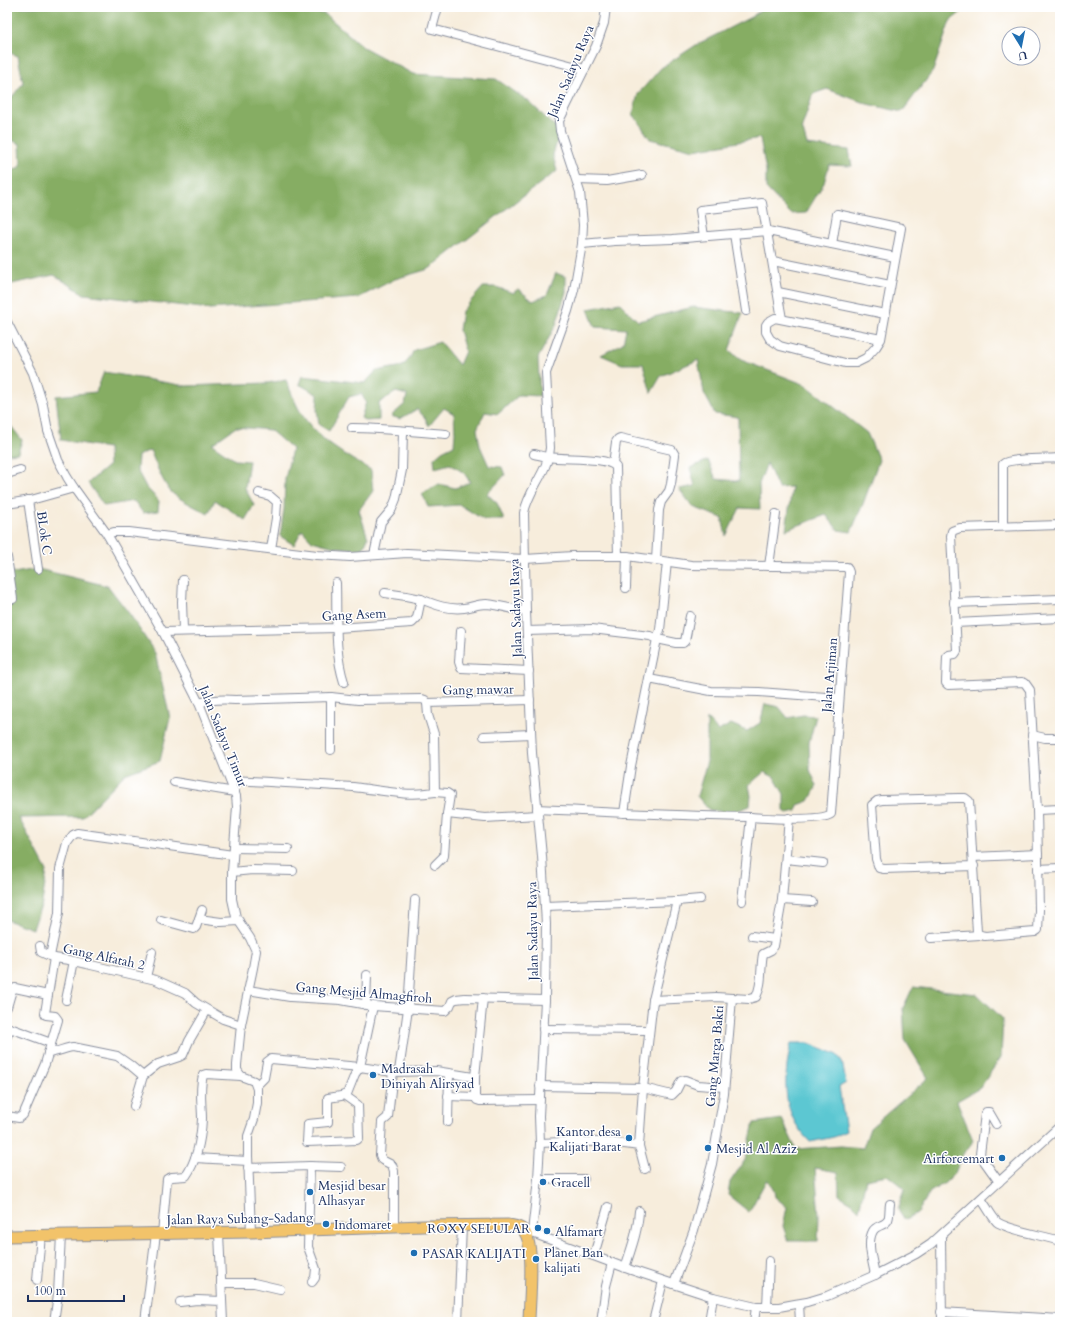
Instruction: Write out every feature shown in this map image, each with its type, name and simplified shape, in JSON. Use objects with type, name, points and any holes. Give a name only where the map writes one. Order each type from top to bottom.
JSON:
[{"type":"main road","name":"Jalan Raya Subang-Sadang","points":[[7,1236],[251,1232],[508,1225],[527,1231]]},
{"type":"main road","points":[[527,1231],[531,1268],[529,1322]]},
{"type":"street","points":[[438,7],[432,29],[585,69]]},
{"type":"street","name":"Jalan Sadayu Raya","points":[[527,1231],[538,1179],[540,1143],[540,1086],[545,1000],[546,924],[532,753],[526,612],[525,508],[549,457],[550,448],[546,373],[574,290],[582,244],[584,216],[580,192],[559,125],[560,117],[585,69],[601,33],[606,7]]},
{"type":"street","points":[[576,180],[607,181],[642,175]]},
{"type":"street","points":[[704,236],[700,210],[762,203],[782,319]]},
{"type":"street","points":[[832,244],[838,214],[901,228],[881,339],[876,347],[866,358],[856,363],[844,363],[780,346],[770,339],[766,332],[766,325],[775,318],[881,339]]},
{"type":"street","points":[[582,244],[768,231],[895,257]]},
{"type":"street","points":[[734,234],[746,311]]},
{"type":"street","points":[[772,261],[890,285]]},
{"type":"street","points":[[778,292],[886,314]]},
{"type":"street","name":"Jalan Sadayu Timur","points":[[7,322],[33,373],[38,387],[52,446],[64,472],[107,534],[163,632],[199,703],[235,792],[237,807],[232,872],[232,899],[234,910],[239,921],[255,948],[255,958],[241,1025],[237,1066],[237,1070],[241,1076]]},
{"type":"street","points":[[352,428],[384,428],[446,434]]},
{"type":"street","points":[[374,555],[381,522],[392,509],[396,500],[402,470],[403,431]]},
{"type":"street","points":[[618,556],[617,470],[614,464],[616,442],[618,438],[620,438],[672,450],[675,455],[669,491],[661,502],[656,560]]},
{"type":"street","points":[[534,454],[549,457],[593,460],[614,464]]},
{"type":"street","points":[[1003,526],[1003,464],[1005,462],[1016,460],[1060,458]]},
{"type":"street","points":[[7,474],[20,470]]},
{"type":"street","points":[[7,504],[74,488]]},
{"type":"street","points":[[259,493],[270,496],[277,503],[271,549]]},
{"type":"street","name":"BLok C","points":[[28,500],[38,569]]},
{"type":"street","points":[[769,566],[776,514]]},
{"type":"street","points":[[931,938],[1026,933],[1035,932],[1038,930],[1037,810],[1030,690],[1025,683],[1022,682],[947,684],[946,682],[947,656],[957,652],[951,536],[952,531],[956,528],[966,527],[1060,525]]},
{"type":"street","name":"Jalan Arjiman","points":[[107,534],[121,531],[317,555],[350,557],[407,553],[525,559],[573,556],[628,556],[691,565],[844,566],[848,569],[846,622],[831,814],[824,818],[538,812],[485,818],[447,814]]},
{"type":"street","points":[[626,588],[628,556]]},
{"type":"street","points":[[7,557],[13,599]]},
{"type":"street","points":[[624,813],[631,766],[660,630],[667,562]]},
{"type":"street","points":[[183,580],[183,630]]},
{"type":"street","points":[[336,583],[339,659],[344,682]]},
{"type":"street","points":[[385,593],[406,596],[447,608],[464,608],[476,604],[487,604],[526,612]]},
{"type":"street","points":[[954,603],[1060,599]]},
{"type":"street","name":"Gang Asem","points":[[163,632],[183,630],[337,628],[412,623],[417,618],[421,600]]},
{"type":"street","points":[[527,631],[592,628],[650,636],[657,639],[683,643],[685,641],[690,616]]},
{"type":"street","points":[[955,623],[1060,618]]},
{"type":"street","points":[[461,631],[459,662],[461,668],[529,671]]},
{"type":"street","points":[[649,678],[711,691],[759,692],[839,698]]},
{"type":"street","points":[[331,697],[331,750]]},
{"type":"street","name":"Gang mawar","points":[[199,703],[212,699],[235,700],[331,697],[358,700],[422,699],[427,703],[530,700]]},
{"type":"street","points":[[427,703],[428,715],[434,734],[435,792]]},
{"type":"street","points":[[484,736],[532,734]]},
{"type":"street","points":[[1032,735],[1045,738],[1060,738]]},
{"type":"street","points":[[230,780],[327,785],[370,789],[397,794],[435,792],[448,793],[450,795],[444,856],[435,865]]},
{"type":"street","points":[[174,782],[235,792]]},
{"type":"street","points":[[974,866],[879,868],[876,859],[872,805],[877,801],[882,800],[965,798],[969,801],[970,805],[973,857],[974,866],[978,932],[980,935]]},
{"type":"street","points":[[1037,810],[1060,809]]},
{"type":"street","points":[[742,901],[751,817]]},
{"type":"street","points":[[732,998],[749,999],[756,997],[759,991],[763,954],[772,948],[782,900],[789,818]]},
{"type":"street","points":[[40,946],[41,952],[52,957],[59,914],[60,869],[67,843],[72,835],[77,833],[234,851],[288,849]]},
{"type":"street","points":[[973,857],[1038,854]]},
{"type":"street","points":[[786,859],[823,863]]},
{"type":"street","points":[[1038,869],[1060,868]]},
{"type":"street","points":[[232,872],[252,870],[293,871]]},
{"type":"street","points":[[545,906],[700,899]]},
{"type":"street","points":[[394,1227],[394,1171],[392,1165],[382,1160],[380,1155],[382,1122],[388,1117],[408,1009],[415,900]]},
{"type":"street","points":[[782,900],[812,902]]},
{"type":"street","points":[[644,1169],[639,1146],[641,1137],[643,1088],[649,1030],[653,1000],[677,901]]},
{"type":"street","points":[[161,920],[193,929],[196,928],[202,910]]},
{"type":"street","points":[[199,919],[220,922],[239,921]]},
{"type":"street","points":[[752,936],[775,939]]},
{"type":"street","points":[[146,977],[152,952]]},
{"type":"street","name":"Gang Alfatah 2","points":[[7,1116],[19,1118],[23,1116],[48,1054],[58,1020],[55,1016],[45,1014],[52,957],[146,977],[185,993],[207,1010],[223,1019],[241,1025]]},
{"type":"street","points":[[66,1000],[74,961]]},
{"type":"street","points":[[344,1096],[358,1105],[359,1138],[357,1140],[307,1142],[308,1124],[328,1121],[328,1098],[344,1096],[348,1092],[355,1074],[360,1067],[368,1035],[369,1006],[367,975]]},
{"type":"street","points":[[7,1007],[12,990],[15,988],[48,995]]},
{"type":"street","name":"Gang Mesjid Almagfiroh","points":[[248,990],[290,997],[341,1000],[369,1006],[445,1011],[448,1009],[452,1001],[465,998],[545,1000]]},
{"type":"street","name":"Gang Marga Bakti","points":[[653,1000],[716,997],[732,998],[720,1124],[712,1164],[694,1230],[674,1284]]},
{"type":"street","points":[[475,1097],[475,1078],[483,998]]},
{"type":"street","points":[[134,1106],[144,1076],[158,1064],[183,1055],[189,1041],[207,1010]]},
{"type":"street","points":[[7,1036],[10,1028],[51,1043]]},
{"type":"street","points":[[543,1029],[649,1030]]},
{"type":"street","points":[[48,1054],[59,1052],[68,1047],[73,1047],[117,1056],[130,1064],[144,1076]]},
{"type":"street","points":[[251,1232],[248,1136],[256,1112],[257,1085],[264,1078],[267,1062],[271,1059],[360,1067],[396,1072],[449,1072],[475,1078]]},
{"type":"street","points":[[448,1122],[449,1072]]},
{"type":"street","points":[[145,1322],[167,1180],[170,1177],[186,1176],[195,1158],[202,1119],[201,1092],[203,1075],[241,1076],[254,1081],[257,1085]]},
{"type":"street","points":[[540,1086],[643,1088],[672,1095],[676,1091],[681,1081],[685,1080],[698,1085],[724,1087]]},
{"type":"street","points":[[448,1096],[475,1097],[480,1101],[540,1100]]},
{"type":"street","points":[[996,1124],[989,1112],[986,1112],[980,1154],[999,1182]]},
{"type":"street","points":[[527,1231],[594,1255],[625,1268],[713,1298],[756,1307],[799,1304],[827,1296],[875,1275],[916,1254],[941,1236],[1060,1126]]},
{"type":"street","points":[[540,1143],[562,1141],[605,1142],[639,1146]]},
{"type":"street","points":[[195,1158],[248,1165],[341,1167]]},
{"type":"street","points":[[310,1166],[308,1247],[316,1269],[315,1278],[312,1282]]},
{"type":"street","points":[[538,1179],[584,1179]]},
{"type":"street","points":[[981,1199],[997,1221],[1022,1231],[1060,1241]]},
{"type":"street","points":[[875,1275],[871,1248],[872,1234],[876,1228],[885,1224],[888,1220],[890,1204]]},
{"type":"street","points":[[594,1255],[608,1207]]},
{"type":"street","points":[[625,1268],[634,1242],[639,1211]]},
{"type":"street","points":[[458,1322],[462,1226]]},
{"type":"street","points":[[219,1232],[223,1322]]},
{"type":"street","points":[[37,1280],[41,1235]]},
{"type":"street","points":[[54,1322],[58,1294],[61,1235]]},
{"type":"street","points":[[941,1236],[942,1322]]},
{"type":"street","points":[[766,1307],[769,1261]]},
{"type":"street","points":[[601,1322],[606,1286],[612,1263]]},
{"type":"street","points":[[653,1322],[663,1281]]},
{"type":"street","points":[[221,1283],[254,1283],[280,1289]]},
{"type":"street","points":[[709,1322],[713,1298]]},
{"type":"street","points":[[180,1302],[197,1300],[222,1301]]},
{"type":"street","points":[[799,1304],[800,1322]]},
{"type":"street","points":[[754,1322],[756,1307]]},
{"type":"street","points":[[941,1312],[1037,1320],[1060,1319]]},
{"type":"green space","points":[[7,7],[291,7],[325,14],[363,47],[413,74],[496,79],[527,100],[560,131],[553,155],[557,171],[429,269],[395,279],[358,298],[210,309],[84,294],[54,275],[7,285],[7,173],[21,166],[20,144],[7,138],[7,102],[23,83],[18,56],[7,52]]},
{"type":"green space","points":[[766,7],[968,7],[950,21],[933,71],[902,112],[867,104],[827,89],[813,94],[802,127],[807,145],[849,150],[852,166],[829,165],[824,183],[806,213],[791,214],[766,188],[766,171],[760,138],[694,150],[650,139],[633,114],[638,94],[661,68],[696,45],[751,17]]},
{"type":"green space","points":[[556,273],[566,277],[566,292],[556,325],[538,358],[540,396],[519,395],[498,414],[485,412],[477,429],[480,446],[489,466],[502,467],[505,475],[487,494],[497,503],[504,520],[484,520],[460,505],[428,507],[422,494],[439,484],[455,488],[470,482],[464,473],[450,464],[435,468],[434,458],[442,451],[454,445],[454,414],[444,408],[429,426],[425,418],[417,409],[400,419],[391,416],[405,404],[407,395],[396,392],[379,403],[379,420],[366,421],[361,418],[366,402],[361,394],[349,397],[329,431],[319,425],[317,409],[318,395],[299,384],[302,376],[365,383],[376,371],[403,366],[414,350],[440,342],[459,365],[465,351],[459,330],[462,311],[483,287],[496,287],[513,293],[518,289],[533,301],[547,295]]},
{"type":"green space","points":[[620,303],[638,321],[693,307],[743,313],[729,350],[741,360],[806,385],[867,433],[879,460],[851,532],[838,530],[826,515],[786,530],[792,487],[778,488],[767,463],[759,484],[760,509],[740,508],[726,536],[722,518],[693,507],[679,489],[695,486],[690,468],[708,460],[716,479],[739,481],[738,417],[715,414],[704,393],[698,360],[661,376],[651,393],[643,364],[622,364],[601,355],[623,343],[626,329],[595,327],[588,309]]},
{"type":"green space","points":[[104,372],[186,386],[267,383],[286,380],[299,410],[311,427],[335,448],[371,470],[373,491],[359,510],[368,538],[362,550],[334,547],[312,541],[302,530],[294,545],[280,536],[284,509],[285,479],[292,449],[270,430],[236,427],[212,444],[235,460],[249,461],[245,488],[254,505],[245,520],[215,500],[208,514],[176,496],[165,484],[150,450],[138,456],[137,470],[146,487],[159,501],[158,511],[143,513],[134,501],[104,506],[88,483],[109,465],[108,448],[61,440],[56,396],[96,392]]},
{"type":"green space","points":[[7,421],[22,440],[18,453],[7,454]]},
{"type":"green space","points":[[38,569],[108,586],[131,616],[155,653],[170,718],[160,761],[125,774],[83,817],[19,818],[47,871],[42,903],[33,929],[7,920],[7,574]]},
{"type":"green space","points":[[765,704],[779,707],[788,718],[803,715],[816,716],[809,743],[810,770],[817,786],[809,801],[798,805],[797,811],[787,813],[784,811],[784,794],[774,777],[764,772],[749,785],[751,796],[750,806],[739,810],[730,811],[709,810],[697,796],[707,761],[707,719],[718,731],[731,724],[747,731],[760,723]]},
{"type":"green space","points":[[913,987],[977,994],[1003,1019],[1001,1057],[980,1088],[957,1101],[973,1140],[969,1148],[963,1154],[955,1173],[945,1183],[930,1192],[917,1214],[905,1220],[898,1209],[905,1189],[887,1175],[866,1179],[859,1210],[852,1203],[839,1195],[838,1172],[815,1168],[819,1215],[818,1241],[788,1241],[783,1226],[787,1207],[775,1197],[774,1191],[767,1179],[749,1212],[728,1195],[730,1182],[745,1160],[754,1123],[782,1119],[796,1149],[841,1146],[863,1148],[870,1128],[928,1078],[905,1040],[903,1008]]},
{"type":"water","points":[[791,1043],[809,1043],[836,1054],[842,1061],[846,1083],[839,1087],[846,1131],[834,1137],[810,1142],[794,1120],[789,1108],[786,1083],[788,1057]]},
{"type":"place","name":"Madrasah Diniyah Alirsyad","points":[[373,1075]]},
{"type":"place","name":"Kantor desa Kalijati Barat","points":[[629,1138]]},
{"type":"place","name":"Mesjid Al Aziz","points":[[708,1148]]},
{"type":"place","name":"Airforcemart","points":[[1002,1158]]},
{"type":"place","name":"Gracell","points":[[543,1182]]},
{"type":"place","name":"Mesjid besar Alhasyar","points":[[310,1192]]},
{"type":"place","name":"Indomaret","points":[[326,1224]]},
{"type":"place","name":"ROXY SELULAR","points":[[538,1228]]},
{"type":"place","name":"Alfamart","points":[[547,1231]]},
{"type":"place","name":"PASAR KALIJATI","points":[[414,1253]]},
{"type":"place","name":"Planet Ban kalijati","points":[[536,1259]]}]
